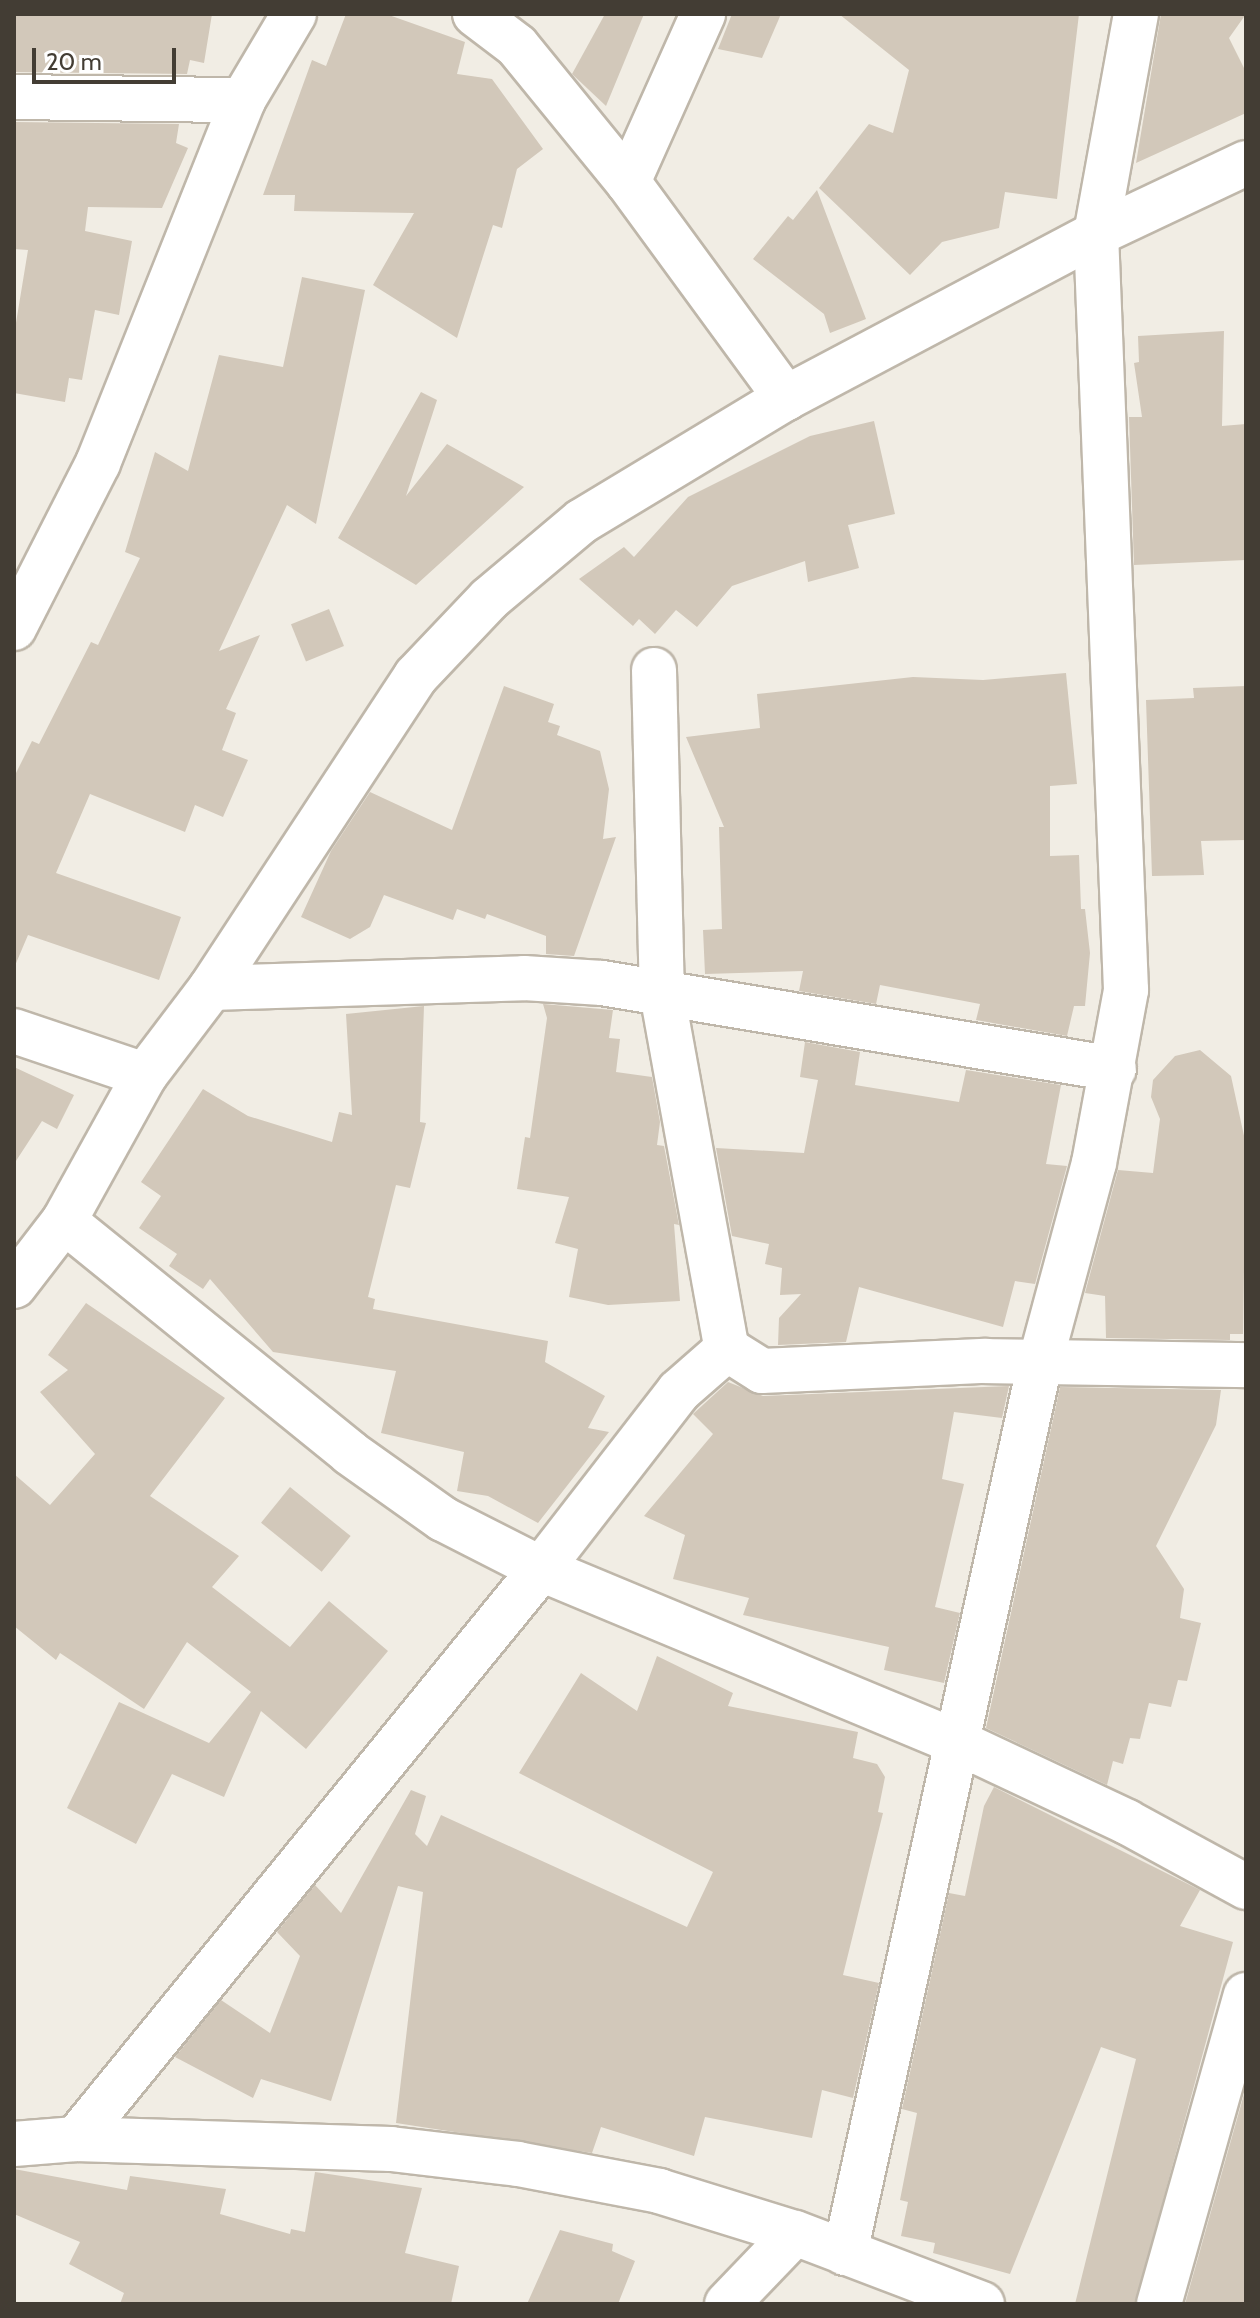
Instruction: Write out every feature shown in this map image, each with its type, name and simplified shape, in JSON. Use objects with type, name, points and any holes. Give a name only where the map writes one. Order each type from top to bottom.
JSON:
[{"type":"street","points":[[14,628],[98,463],[243,100],[294,14]]},
{"type":"street","points":[[475,14],[517,46],[628,182],[786,398]]},
{"type":"street","points":[[628,182],[703,14]]},
{"type":"street","points":[[845,2253],[1040,1363],[1114,1069],[1127,938],[1096,234],[1136,14]]},
{"type":"street","points":[[14,97],[243,100]]},
{"type":"street","points":[[14,1286],[64,1221],[145,1075],[211,988],[416,676],[489,599],[582,521],[786,398],[1096,234],[1246,163]]},
{"type":"street","points":[[654,670],[662,993],[727,1349],[762,1371],[1040,1363],[1246,1365]]},
{"type":"street","points":[[211,988],[524,978],[662,993],[1114,1069]]},
{"type":"street","points":[[14,1031],[145,1075]]},
{"type":"street","points":[[64,1221],[394,1486],[443,1519],[541,1569],[955,1741],[1127,1822],[1246,1887]]},
{"type":"street","points":[[76,2139],[541,1569],[679,1391],[727,1349]]},
{"type":"street","points":[[1159,2304],[1246,1995]]},
{"type":"street","points":[[14,2144],[76,2139],[391,2149],[518,2164],[659,2191],[795,2233],[982,2304]]},
{"type":"street","points":[[727,2304],[795,2233]]},
{"type":"building","points":[[14,14],[212,14],[204,63],[190,60],[187,74],[14,72]]},
{"type":"building","points":[[346,14],[386,14],[465,42],[457,74],[492,79],[543,149],[517,169],[502,228],[493,225],[457,338],[373,285],[414,213],[294,211],[295,195],[263,195],[312,60],[326,66]]},
{"type":"building","points":[[605,14],[644,14],[606,106],[572,74]]},
{"type":"building","points":[[732,14],[781,14],[762,58],[718,49]]},
{"type":"building","points":[[839,14],[1079,14],[1057,199],[1005,192],[999,228],[942,242],[910,275],[819,188],[869,124],[893,133],[909,70]]},
{"type":"building","points":[[1161,14],[1246,14],[1229,38],[1246,72],[1246,113],[1136,163]]},
{"type":"building","points":[[14,122],[179,124],[176,143],[188,148],[162,208],[88,207],[85,231],[132,241],[119,315],[95,310],[82,380],[69,378],[65,402],[14,393],[14,335],[28,250],[14,249]]},
{"type":"building","points":[[817,190],[866,319],[830,333],[824,314],[753,259],[788,216],[793,220]]},
{"type":"building","points":[[302,277],[365,290],[316,524],[287,505],[219,651],[260,635],[226,709],[236,713],[222,750],[248,760],[223,817],[195,805],[185,832],[90,794],[56,873],[181,917],[159,980],[28,935],[14,968],[14,777],[32,741],[39,744],[91,642],[98,645],[140,558],[125,552],[155,452],[188,471],[219,355],[283,367]]},
{"type":"building","points":[[1224,331],[1222,426],[1246,424],[1246,560],[1134,565],[1129,417],[1142,417],[1134,363],[1139,362],[1138,336]]},
{"type":"building","points":[[421,392],[437,400],[406,496],[447,444],[524,487],[416,585],[338,538]]},
{"type":"building","points":[[874,421],[895,514],[848,525],[859,568],[808,582],[805,561],[732,586],[697,627],[676,610],[655,634],[639,619],[633,626],[579,579],[624,547],[634,557],[688,497],[810,436]]},
{"type":"building","points":[[329,609],[344,646],[306,661],[291,624]]},
{"type":"building","points":[[1066,673],[1077,784],[1050,786],[1050,856],[1079,855],[1081,909],[1085,909],[1090,953],[1085,1006],[1074,1006],[1067,1036],[976,1020],[980,1004],[880,985],[876,1004],[799,991],[803,971],[705,974],[703,930],[722,929],[719,827],[724,827],[686,737],[760,728],[757,694],[913,677],[983,680]]},
{"type":"building","points":[[504,686],[554,704],[548,722],[560,726],[557,735],[600,751],[609,789],[603,839],[616,837],[574,956],[546,954],[546,936],[487,914],[485,919],[457,909],[453,920],[384,895],[370,927],[350,939],[301,917],[331,851],[370,792],[452,830]]},
{"type":"building","points":[[1246,686],[1246,840],[1201,841],[1204,875],[1152,876],[1146,700],[1194,698],[1193,688]]},
{"type":"building","points":[[543,1004],[613,1010],[609,1038],[620,1039],[616,1072],[652,1077],[660,1122],[657,1145],[664,1146],[679,1225],[674,1224],[680,1301],[608,1305],[569,1297],[578,1249],[555,1243],[569,1197],[517,1189],[525,1137],[530,1138],[547,1018]]},
{"type":"building","points":[[424,1006],[420,1122],[426,1123],[410,1188],[396,1185],[368,1297],[375,1299],[373,1309],[548,1341],[545,1362],[605,1396],[588,1428],[609,1432],[538,1523],[488,1496],[457,1491],[464,1452],[381,1433],[396,1371],[273,1352],[210,1279],[203,1289],[169,1266],[177,1254],[139,1228],[161,1196],[141,1182],[203,1089],[248,1116],[332,1142],[339,1112],[352,1115],[346,1014]]},
{"type":"building","points":[[805,1042],[860,1052],[855,1085],[959,1102],[966,1070],[1061,1085],[1046,1164],[1067,1166],[1035,1284],[1015,1281],[1003,1327],[859,1287],[846,1342],[778,1345],[779,1318],[801,1294],[780,1295],[782,1268],[765,1264],[769,1244],[732,1236],[716,1148],[804,1153],[818,1080],[800,1077]]},
{"type":"building","points":[[1200,1050],[1231,1076],[1246,1145],[1243,1334],[1230,1334],[1230,1340],[1106,1338],[1105,1296],[1085,1293],[1118,1170],[1153,1173],[1160,1119],[1151,1097],[1153,1080],[1175,1056]]},
{"type":"building","points":[[14,1067],[74,1095],[57,1129],[42,1121],[14,1164]]},
{"type":"building","points":[[86,1303],[225,1398],[150,1496],[239,1556],[212,1587],[290,1647],[329,1601],[388,1651],[306,1749],[261,1711],[224,1797],[172,1774],[136,1844],[67,1808],[119,1702],[209,1743],[251,1692],[187,1642],[144,1709],[60,1653],[56,1660],[14,1626],[14,1474],[50,1505],[95,1454],[40,1392],[68,1370],[48,1355]]},
{"type":"building","points":[[728,1382],[763,1396],[1009,1386],[1002,1418],[954,1412],[942,1479],[964,1484],[935,1607],[960,1613],[944,1683],[884,1670],[889,1647],[743,1615],[749,1598],[673,1579],[685,1535],[644,1516],[713,1434],[693,1414]]},
{"type":"building","points":[[1060,1387],[1221,1390],[1216,1425],[1156,1546],[1184,1589],[1180,1618],[1201,1623],[1187,1681],[1178,1680],[1171,1707],[1149,1703],[1140,1739],[1130,1738],[1123,1764],[1113,1761],[1107,1785],[986,1728]]},
{"type":"building","points":[[290,1487],[351,1536],[322,1572],[261,1523]]},
{"type":"building","points":[[657,1656],[733,1693],[728,1706],[858,1732],[853,1758],[877,1764],[885,1777],[878,1812],[883,1813],[843,1975],[879,1983],[853,2098],[822,2090],[812,2138],[705,2117],[694,2156],[601,2127],[592,2153],[396,2123],[423,1892],[398,1886],[331,2101],[261,2079],[253,2098],[175,2057],[221,2000],[270,2033],[300,1956],[277,1932],[315,1885],[341,1913],[411,1790],[426,1796],[415,1834],[427,1846],[441,1815],[687,1927],[713,1872],[519,1773],[581,1673],[637,1711]]},
{"type":"building","points":[[994,1787],[1200,1890],[1180,1926],[1233,1942],[1135,2304],[1075,2304],[1136,2059],[1101,2047],[1010,2274],[933,2253],[935,2243],[901,2236],[908,2202],[900,2200],[917,2113],[902,2109],[949,1893],[965,1896],[984,1806]]},
{"type":"building","points":[[1246,2087],[1246,2304],[1185,2304]]},
{"type":"building","points":[[14,2169],[127,2190],[130,2176],[226,2189],[220,2214],[290,2234],[291,2229],[305,2232],[315,2172],[422,2188],[405,2253],[459,2266],[451,2304],[120,2304],[124,2293],[69,2264],[80,2242],[14,2214]]},
{"type":"building","points":[[560,2230],[613,2244],[612,2251],[635,2261],[618,2304],[527,2304]]}]
